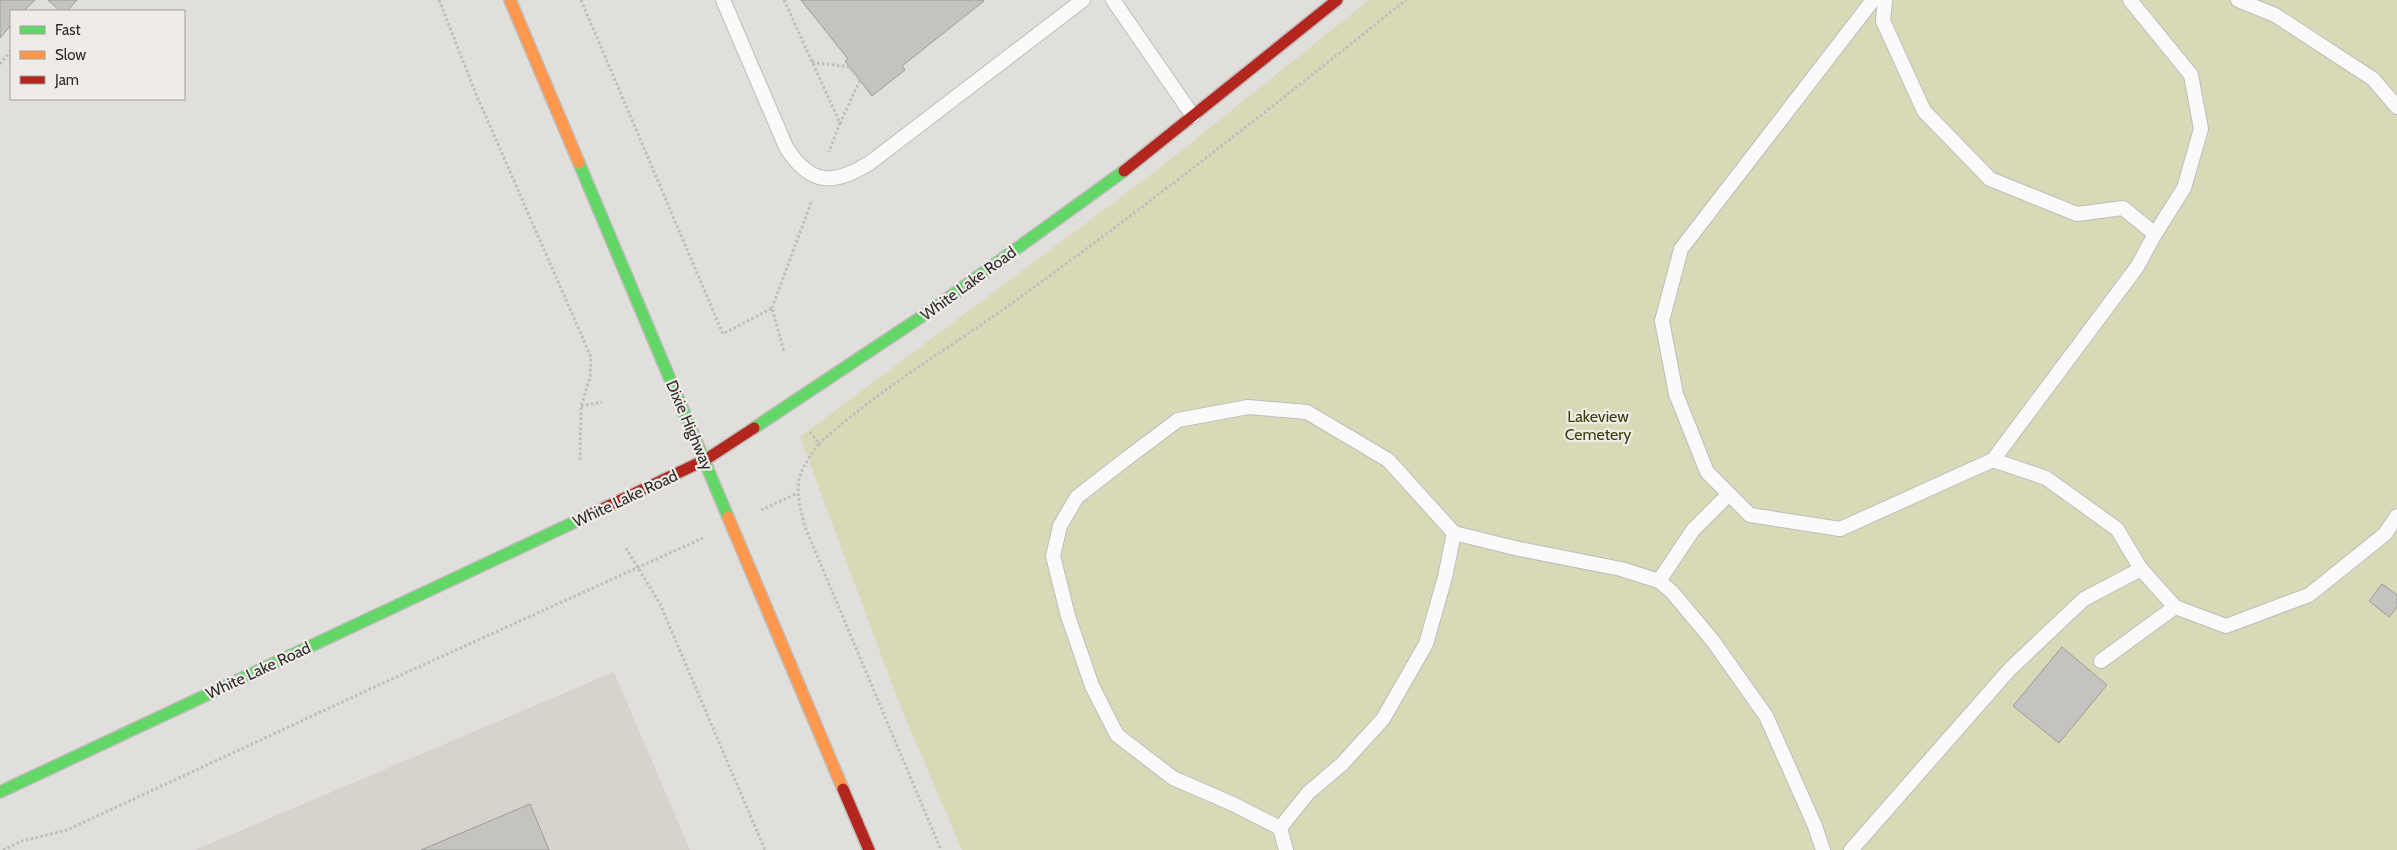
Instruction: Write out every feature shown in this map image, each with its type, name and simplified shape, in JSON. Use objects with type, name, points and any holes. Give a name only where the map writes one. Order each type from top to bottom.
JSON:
[{"type":"street","name":"Dixie Highway","points":[[510,0],[869,850]]},
{"type":"street","name":"White Lake Road","points":[[0,792],[705,460],[933,309],[1136,162],[1337,0]]},
{"type":"lane","points":[[723,0],[786,147],[794,160],[811,174],[832,180],[852,174],[872,162],[1083,0]]},
{"type":"lane","points":[[1113,0],[1193,116]]},
{"type":"lane","points":[[1872,0],[1681,250],[1662,321],[1676,394],[1707,472],[1750,515],[1840,529],[1993,460],[2137,267],[2184,188],[2201,129],[2191,74],[2130,0]]},
{"type":"lane","points":[[1885,0],[1883,21],[1924,111],[1990,179],[2077,214],[2123,208],[2155,234]]},
{"type":"lane","points":[[2238,0],[2275,15],[2373,79],[2397,107]]},
{"type":"lane","points":[[1286,850],[1280,828],[1233,804],[1173,778],[1117,735],[1092,686],[1068,616],[1052,556],[1060,526],[1077,497],[1178,420],[1248,407],[1307,412],[1388,460],[1454,533],[1519,549],[1621,569],[1659,582],[1672,592],[1714,641],[1766,716],[1815,826],[1823,850]]},
{"type":"lane","points":[[1993,460],[2046,478],[2117,529],[2142,569],[2175,607],[2226,626],[2309,596],[2384,534],[2397,516]]},
{"type":"lane","points":[[1659,582],[1693,530],[1729,494]]},
{"type":"lane","points":[[1280,828],[1308,793],[1342,764],[1383,720],[1426,644],[1445,576],[1454,533]]},
{"type":"lane","points":[[1850,850],[2010,669],[2084,599],[2142,569]]},
{"type":"lane","points":[[2101,661],[2175,607]]},
{"type":"path","points":[[439,0],[476,94],[591,357],[590,378],[581,406],[580,461]]},
{"type":"path","points":[[581,0],[723,334],[772,308]]},
{"type":"path","points":[[784,0],[840,123]]},
{"type":"path","points":[[941,850],[805,527],[796,494],[800,473],[818,444],[852,413],[922,363],[1025,294],[1204,160],[1406,0]]},
{"type":"path","points":[[0,64],[10,52]]},
{"type":"path","points":[[784,352],[772,308],[840,123],[860,80],[849,67],[812,62]]},
{"type":"path","points":[[581,406],[602,402]]},
{"type":"path","points":[[810,432],[818,444]]},
{"type":"path","points":[[626,548],[660,604],[765,850]]},
{"type":"path","points":[[3,850],[22,841],[67,830],[380,684],[671,553]]},
{"type":"shaded area","points":[[614,672],[690,850],[195,850]]},
{"type":"green space","name":"Lakeview Cemetery","points":[[1369,0],[2397,0],[2397,850],[962,850],[899,703],[800,437],[1157,170]]},
{"type":"building","points":[[0,0],[35,0],[25,10],[10,10],[10,26],[0,38]]},
{"type":"building","points":[[48,0],[77,0],[68,10],[59,10]]},
{"type":"building","points":[[801,0],[984,1],[902,66],[905,70],[872,96],[845,61],[848,59]]},
{"type":"building","points":[[2382,584],[2397,595],[2397,607],[2389,617],[2369,601]]},
{"type":"building","points":[[2062,647],[2107,685],[2059,743],[2013,706]]},
{"type":"building","points":[[530,804],[549,850],[421,850]]},
{"type":"traffic: fast","points":[[579,163],[728,517]]},
{"type":"traffic: fast","points":[[754,428],[933,309],[1124,171]]},
{"type":"traffic: fast","points":[[0,792],[581,519]]},
{"type":"traffic: slow","points":[[510,0],[579,163]]},
{"type":"traffic: slow","points":[[728,517],[843,789]]},
{"type":"traffic: jam","points":[[1124,171],[1337,0]]},
{"type":"traffic: jam","points":[[581,519],[705,460],[754,428]]},
{"type":"traffic: jam","points":[[843,789],[869,850]]}]
